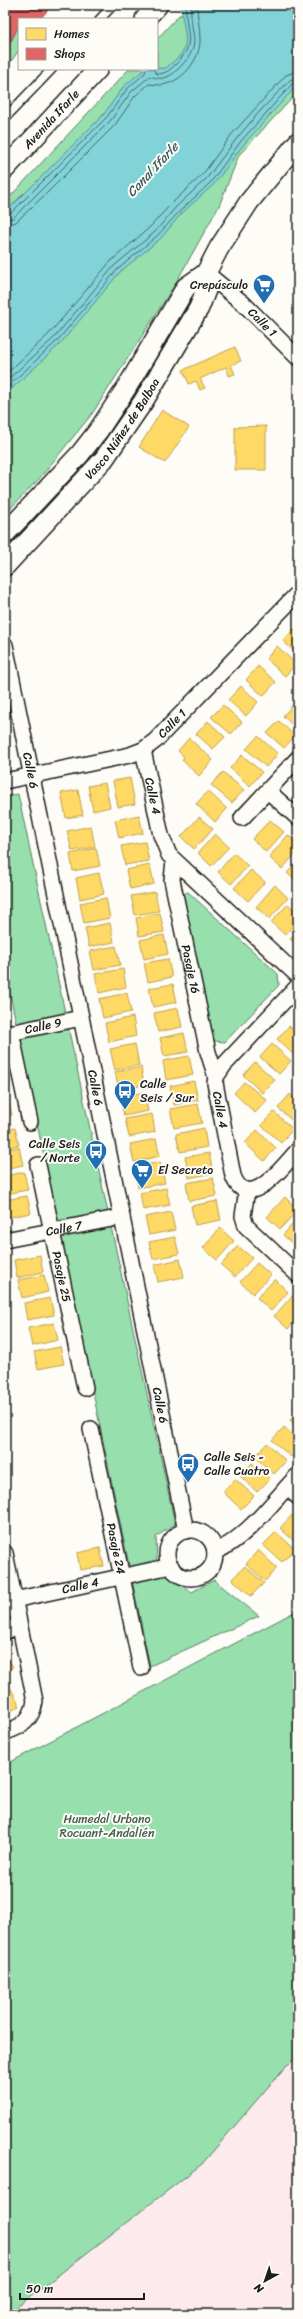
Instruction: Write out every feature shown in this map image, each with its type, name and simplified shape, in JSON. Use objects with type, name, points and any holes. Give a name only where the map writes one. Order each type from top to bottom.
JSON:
[{"type":"street","name":"Avenida Ifarle","points":[[5,169],[97,70]]},
{"type":"street","name":"Vasco Núñez de Balboa","points":[[5,534],[80,454],[98,431],[124,392],[186,288],[206,273],[249,202],[298,142]]},
{"type":"street","name":"Vasco Núñez de Balboa","points":[[5,566],[104,459],[131,421],[199,308],[206,290],[206,273]]},
{"type":"street","name":"Calle 1","points":[[206,273],[244,304],[298,358]]},
{"type":"street","name":"Calle 1","points":[[5,781],[130,755],[143,750],[155,741],[298,593]]},
{"type":"street","name":"Calle 6","points":[[5,645],[186,1531]]},
{"type":"street","name":"Calle 4","points":[[143,750],[163,842],[174,860],[298,976]]},
{"type":"street","points":[[242,818],[298,758]]},
{"type":"street","points":[[268,790],[298,818]]},
{"type":"street","name":"Pasaje 16","points":[[174,860],[172,880],[208,1052],[216,1077]]},
{"type":"street","name":"Calle 4","points":[[247,1190],[238,1185],[233,1176],[216,1090],[216,1077],[224,1065],[298,986]]},
{"type":"street","name":"Calle 9","points":[[8,1033],[82,1018]]},
{"type":"street","points":[[8,1033],[30,1122]]},
{"type":"street","points":[[298,1150],[262,1188],[247,1190],[243,1216],[246,1226],[298,1275]]},
{"type":"street","name":"Pasaje 25","points":[[38,1165],[85,1388]]},
{"type":"street","name":"Calle 7","points":[[5,1240],[122,1217]]},
{"type":"street","name":"Pasaje 24","points":[[91,1429],[141,1668]]},
{"type":"street","points":[[215,1552],[236,1541],[298,1475]]},
{"type":"street","points":[[287,1487],[298,1497]]},
{"type":"street","points":[[186,1531],[196,1531],[205,1535],[212,1542],[215,1552],[211,1568],[197,1577],[182,1576],[171,1566],[168,1560],[168,1547],[175,1537],[186,1531]]},
{"type":"street","points":[[5,1552],[34,1701],[32,1714],[11,1730]]},
{"type":"street","name":"Calle 4","points":[[14,1600],[171,1566]]},
{"type":"street","points":[[5,1632],[19,1624]]},
{"type":"lane","points":[[101,18],[113,5]]},
{"type":"lane","points":[[5,118],[51,70]]},
{"type":"shaded area","points":[[298,2057],[298,2314],[8,2314],[202,2164],[286,2066]]},
{"type":"green space","points":[[298,5],[298,92],[239,155],[219,206],[174,286],[92,414],[39,479],[5,514],[5,215],[24,193],[5,213],[5,202],[128,70],[158,70],[158,38],[179,15]]},
{"type":"green space","points":[[18,27],[18,51],[5,70],[5,38],[11,41]]},
{"type":"green space","points":[[18,794],[175,1524],[156,1537],[157,1565],[171,1578],[192,1592],[214,1580],[259,1616],[150,1666],[5,970],[5,797]]},
{"type":"green space","points":[[188,892],[278,974],[279,985],[225,1042],[214,1041],[183,894]]},
{"type":"green space","name":"Humedal Urbano Rocuant-Andalién","points":[[298,1610],[298,2057],[286,2066],[202,2164],[8,2314],[5,2314],[5,1765]]},
{"type":"water","name":"Canal Ifarle","points":[[182,5],[298,5],[298,84],[244,144],[214,184],[181,214],[161,238],[120,272],[60,344],[5,395],[5,213],[104,114],[124,86],[144,70],[158,70],[158,68],[166,68],[182,53],[186,42]]},
{"type":"building: Homes","points":[[235,347],[241,361],[231,365],[235,374],[229,376],[226,367],[200,379],[205,388],[200,390],[196,381],[189,384],[183,370]]},
{"type":"building: Homes","points":[[162,410],[189,427],[165,463],[139,447]]},
{"type":"building: Homes","points":[[266,426],[266,470],[235,470],[235,427]]},
{"type":"building: Homes","points":[[294,629],[298,632],[298,655],[283,641]]},
{"type":"building: Homes","points":[[277,646],[296,664],[285,676],[266,659]]},
{"type":"building: Homes","points":[[258,666],[276,682],[263,696],[246,680]]},
{"type":"building: Homes","points":[[241,686],[258,702],[246,716],[228,700]]},
{"type":"building: Homes","points":[[296,701],[298,703],[298,730],[283,716]]},
{"type":"building: Homes","points":[[223,705],[242,722],[231,734],[211,717]]},
{"type":"building: Homes","points":[[208,721],[225,737],[213,749],[196,734]]},
{"type":"building: Homes","points":[[279,721],[295,736],[284,748],[267,733]]},
{"type":"building: Homes","points":[[258,736],[278,754],[266,767],[246,749]]},
{"type":"building: Homes","points":[[189,738],[213,760],[199,776],[182,760],[184,757],[178,751]]},
{"type":"building: Homes","points":[[242,755],[262,772],[250,786],[230,768]]},
{"type":"building: Homes","points":[[223,772],[244,790],[232,803],[211,785]]},
{"type":"building: Homes","points":[[130,778],[135,804],[118,807],[113,781]]},
{"type":"building: Homes","points":[[105,783],[110,807],[93,811],[88,786]]},
{"type":"building: Homes","points":[[78,790],[83,815],[66,818],[61,793]]},
{"type":"building: Homes","points":[[208,791],[227,809],[215,822],[196,804]]},
{"type":"building: Homes","points":[[139,815],[143,833],[119,838],[115,820]]},
{"type":"building: Homes","points":[[199,817],[213,829],[194,849],[181,837]]},
{"type":"building: Homes","points":[[270,820],[284,832],[266,852],[252,839]]},
{"type":"building: Homes","points":[[91,826],[95,847],[72,851],[67,831]]},
{"type":"building: Homes","points":[[215,834],[229,847],[211,866],[198,853]]},
{"type":"building: Homes","points":[[288,835],[298,845],[298,851],[282,869],[269,857]]},
{"type":"building: Homes","points":[[145,842],[149,861],[125,865],[121,846]]},
{"type":"building: Homes","points":[[96,848],[100,866],[73,871],[70,854]]},
{"type":"building: Homes","points":[[234,853],[248,866],[231,884],[218,872]]},
{"type":"building: Homes","points":[[298,861],[298,883],[287,873]]},
{"type":"building: Homes","points":[[150,865],[154,884],[130,889],[126,870]]},
{"type":"building: Homes","points":[[251,870],[265,882],[248,901],[234,888]]},
{"type":"building: Homes","points":[[99,873],[104,894],[80,899],[76,878]]},
{"type":"building: Homes","points":[[275,885],[288,898],[269,919],[256,907]]},
{"type":"building: Homes","points":[[155,892],[159,911],[135,915],[131,896]]},
{"type":"building: Homes","points":[[106,898],[110,918],[84,923],[80,903]]},
{"type":"building: Homes","points":[[288,904],[298,913],[298,920],[285,935],[271,922]]},
{"type":"building: Homes","points":[[160,913],[164,932],[139,936],[136,918]]},
{"type":"building: Homes","points":[[110,923],[114,942],[89,947],[85,928]]},
{"type":"building: Homes","points":[[298,931],[298,946],[290,939]]},
{"type":"building: Homes","points":[[164,935],[168,954],[144,959],[140,940]]},
{"type":"building: Homes","points":[[116,946],[120,965],[94,970],[90,951]]},
{"type":"building: Homes","points":[[168,959],[172,977],[148,982],[144,963]]},
{"type":"building: Homes","points":[[123,969],[126,987],[99,993],[95,974]]},
{"type":"building: Homes","points":[[173,984],[177,1002],[153,1007],[149,988]]},
{"type":"building: Homes","points":[[127,993],[131,1012],[103,1018],[99,999]]},
{"type":"building: Homes","points":[[178,1008],[182,1027],[158,1032],[154,1013]]},
{"type":"building: Homes","points":[[133,1017],[136,1036],[109,1042],[105,1023]]},
{"type":"building: Homes","points":[[289,1026],[298,1034],[298,1055],[296,1057],[277,1039]]},
{"type":"building: Homes","points":[[184,1033],[188,1052],[164,1056],[160,1038]]},
{"type":"building: Homes","points":[[135,1044],[139,1065],[115,1070],[110,1049]]},
{"type":"building: Homes","points":[[272,1044],[291,1061],[279,1074],[260,1057]]},
{"type":"building: Homes","points":[[189,1056],[193,1075],[166,1080],[163,1061]]},
{"type":"building: Homes","points":[[255,1062],[275,1080],[262,1093],[243,1075]]},
{"type":"building: Homes","points":[[141,1067],[144,1085],[119,1090],[115,1072]]},
{"type":"building: Homes","points":[[194,1081],[198,1100],[174,1105],[170,1086]]},
{"type":"building: Homes","points":[[244,1082],[267,1100],[255,1113],[234,1093]]},
{"type":"building: Homes","points":[[144,1092],[148,1111],[124,1116],[120,1097]]},
{"type":"building: Homes","points":[[290,1094],[298,1102],[297,1125],[278,1108]]},
{"type":"building: Homes","points":[[8,1098],[12,1115],[5,1117],[5,1099]]},
{"type":"building: Homes","points":[[198,1104],[202,1123],[174,1128],[170,1109]]},
{"type":"building: Homes","points":[[274,1112],[293,1129],[281,1143],[261,1125]]},
{"type":"building: Homes","points":[[152,1114],[155,1132],[129,1137],[125,1119]]},
{"type":"building: Homes","points":[[15,1128],[19,1145],[5,1148],[5,1130]]},
{"type":"building: Homes","points":[[204,1128],[207,1147],[180,1152],[176,1134]]},
{"type":"building: Homes","points":[[257,1130],[276,1148],[264,1161],[245,1143]]},
{"type":"building: Homes","points":[[156,1139],[160,1156],[134,1162],[130,1144]]},
{"type":"building: Homes","points":[[19,1147],[23,1165],[5,1169],[5,1150]]},
{"type":"building: Homes","points":[[209,1153],[213,1173],[189,1178],[185,1157]]},
{"type":"building: Homes","points":[[160,1162],[165,1183],[138,1188],[134,1167]]},
{"type":"building: Homes","points":[[24,1172],[28,1190],[5,1194],[5,1176]]},
{"type":"building: Homes","points":[[213,1178],[217,1196],[189,1201],[186,1183]]},
{"type":"building: Homes","points":[[166,1188],[170,1205],[143,1210],[140,1193]]},
{"type":"building: Homes","points":[[27,1196],[31,1213],[5,1218],[5,1200]]},
{"type":"building: Homes","points":[[285,1197],[298,1210],[280,1229],[267,1217]]},
{"type":"building: Homes","points":[[217,1201],[221,1220],[195,1225],[191,1206]]},
{"type":"building: Homes","points":[[171,1212],[175,1230],[149,1235],[145,1217]]},
{"type":"building: Homes","points":[[298,1218],[298,1245],[296,1247],[283,1235]]},
{"type":"building: Homes","points":[[220,1228],[234,1241],[217,1260],[203,1248]]},
{"type":"building: Homes","points":[[175,1237],[179,1254],[153,1259],[149,1242]]},
{"type":"building: Homes","points":[[238,1246],[252,1258],[235,1277],[221,1265]]},
{"type":"building: Homes","points":[[40,1255],[43,1272],[17,1278],[14,1260]]},
{"type":"building: Homes","points":[[180,1259],[184,1277],[158,1282],[154,1265]]},
{"type":"building: Homes","points":[[257,1263],[271,1275],[253,1294],[240,1282]]},
{"type":"building: Homes","points":[[44,1275],[48,1292],[22,1298],[18,1280]]},
{"type":"building: Homes","points":[[275,1279],[288,1292],[271,1311],[257,1298]]},
{"type":"building: Homes","points":[[292,1296],[298,1301],[298,1317],[288,1329],[274,1316]]},
{"type":"building: Homes","points":[[50,1298],[54,1315],[27,1320],[24,1303]]},
{"type":"building: Homes","points":[[54,1323],[58,1340],[32,1346],[28,1328]]},
{"type":"building: Homes","points":[[60,1347],[64,1364],[38,1369],[34,1352]]},
{"type":"building: Homes","points":[[298,1412],[298,1427],[290,1420]]},
{"type":"building: Homes","points":[[284,1427],[298,1439],[298,1449],[291,1457],[272,1440]]},
{"type":"building: Homes","points":[[267,1443],[286,1461],[274,1474],[255,1457]]},
{"type":"building: Homes","points":[[252,1463],[270,1479],[257,1492],[240,1476]]},
{"type":"building: Homes","points":[[235,1479],[254,1496],[241,1509],[223,1492]]},
{"type":"building: Homes","points":[[292,1515],[298,1520],[298,1545],[280,1528]]},
{"type":"building: Homes","points":[[276,1532],[295,1549],[282,1562],[263,1545]]},
{"type":"building: Homes","points":[[100,1548],[104,1566],[80,1570],[77,1553]]},
{"type":"building: Homes","points":[[258,1550],[277,1568],[265,1581],[246,1564]]},
{"type":"building: Homes","points":[[245,1566],[264,1583],[251,1596],[232,1579]]},
{"type":"building: Homes","points":[[5,1653],[13,1667],[5,1672]]},
{"type":"building: Homes","points":[[7,1681],[20,1706],[5,1714],[5,1682]]},
{"type":"building: Shops","points":[[5,5],[52,5],[41,18],[18,18],[18,27],[11,41],[5,38]]},
{"type":"place","name":"Crepúsculo","points":[[264,304]]},
{"type":"place","name":"Calle Seis / Sur","points":[[125,1110]]},
{"type":"place","name":"Calle Seis / Norte","points":[[96,1170]]},
{"type":"place","name":"El Secreto","points":[[142,1190]]},
{"type":"place","name":"Calle Seis - Calle Cuatro","points":[[188,1484]]}]
